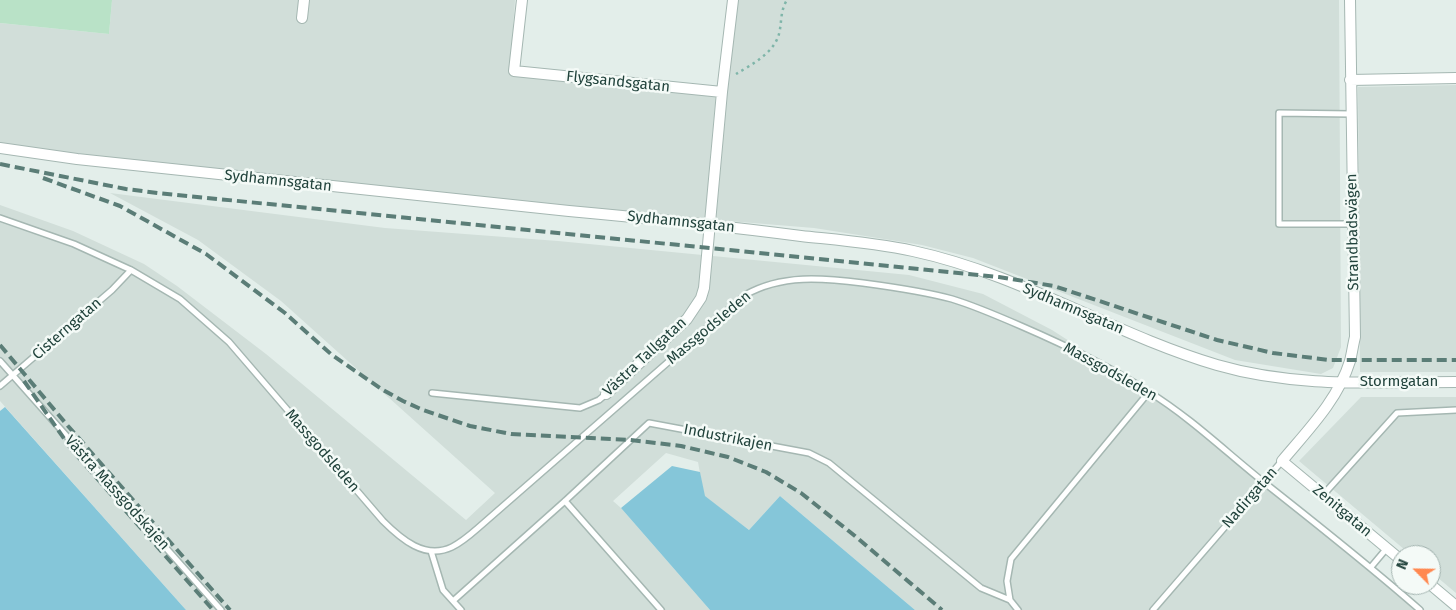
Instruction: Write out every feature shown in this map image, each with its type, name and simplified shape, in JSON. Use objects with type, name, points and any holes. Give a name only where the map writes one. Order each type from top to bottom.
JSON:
[{"type":"street","points":[[302,18],[304,0]]},
{"type":"street","name":"Flygsandsgatan","points":[[522,0],[514,71],[722,86]]},
{"type":"street","name":"Västra Tallgatan","points":[[606,394],[687,319],[696,307],[704,288],[722,86],[733,0]]},
{"type":"street","name":"Strandbadsvägen","points":[[1341,382],[1350,360],[1355,337],[1350,0]]},
{"type":"street","points":[[1350,80],[1456,78]]},
{"type":"street","name":"Sydhamnsgatan","points":[[0,148],[76,159],[710,225],[890,247],[917,252],[999,277],[1122,330],[1221,366],[1291,380],[1341,382]]},
{"type":"street","name":"Stormgatan","points":[[1341,382],[1456,382]]},
{"type":"street","name":"Nadirgatan","points":[[1282,462],[1324,411],[1341,382]]},
{"type":"street","name":"Zenitgatan","points":[[1282,462],[1391,552]]},
{"type":"street","points":[[1441,593],[1456,606]]},
{"type":"lane","points":[[1351,114],[1279,113],[1279,224],[1353,224]]},
{"type":"lane","name":"Massgodsleden","points":[[0,218],[74,244],[131,270],[180,300],[229,342],[383,521],[404,541],[423,550],[442,550],[452,547],[478,528],[746,295],[759,287],[787,280],[820,279],[893,286],[952,299],[981,309],[1079,353],[1150,392],[1196,425],[1371,567],[1420,610]]},
{"type":"lane","name":"Cisterngatan","points":[[0,386],[112,290],[131,270]]},
{"type":"lane","points":[[0,362],[13,375]]},
{"type":"lane","name":"Västra Massgodskajen","points":[[13,375],[220,610]]},
{"type":"lane","points":[[1010,600],[1007,581],[1011,559],[1150,392]]},
{"type":"lane","name":"Västra Tallgatan","points":[[432,393],[580,408],[599,400],[606,394]]},
{"type":"lane","points":[[1323,496],[1397,413],[1456,410]]},
{"type":"lane","name":"Industrikajen","points":[[453,601],[649,423],[809,453],[829,463],[981,588],[1010,600],[1018,610]]},
{"type":"lane","name":"Nadirgatan","points":[[1153,610],[1282,462]]},
{"type":"lane","points":[[565,501],[660,610]]},
{"type":"lane","points":[[1371,567],[1386,548]]},
{"type":"lane","points":[[431,551],[443,590],[461,610]]},
{"type":"path","points":[[722,86],[771,49],[778,36],[782,8],[787,0]]},
{"type":"shaded area","points":[[112,0],[515,0],[510,73],[716,94],[705,221],[77,155],[0,144],[0,23],[109,34]]},
{"type":"shaded area","points":[[735,0],[1339,0],[1341,347],[1333,368],[1321,374],[1235,360],[973,258],[922,245],[814,228],[716,220]]},
{"type":"shaded area","points":[[1456,85],[1456,372],[1360,372],[1358,87]]},
{"type":"shaded area","points":[[110,193],[385,228],[558,241],[909,275],[983,294],[1052,330],[1147,391],[1391,587],[1391,595],[1400,595],[1419,610],[915,610],[780,496],[749,530],[704,496],[698,462],[666,453],[613,501],[710,610],[186,610],[0,401],[0,205],[73,231],[144,264],[177,286],[266,354],[466,520],[495,493],[281,301],[198,240]]},
{"type":"shaded area","points":[[1361,397],[1456,397],[1456,593],[1441,580],[1441,545],[1399,545],[1299,461]]},
{"type":"green space","points":[[0,0],[112,0],[109,34],[0,23]]},
{"type":"water","points":[[5,407],[186,610],[0,610],[0,411]]},
{"type":"water","points":[[672,466],[700,472],[705,496],[749,530],[780,496],[915,610],[710,610],[621,508]]},
{"type":"railway","points":[[0,164],[126,189],[158,193],[999,277],[1054,286],[1217,340],[1273,353],[1329,360],[1456,360]]},
{"type":"railway","points":[[43,178],[120,206],[206,254],[285,313],[332,355],[383,390],[423,410],[470,426],[511,434],[630,440],[681,446],[728,457],[766,472],[801,493],[942,610]]},
{"type":"railway","points":[[0,345],[68,426],[230,610]]},
{"type":"railway","points":[[24,381],[72,450],[213,610]]}]
